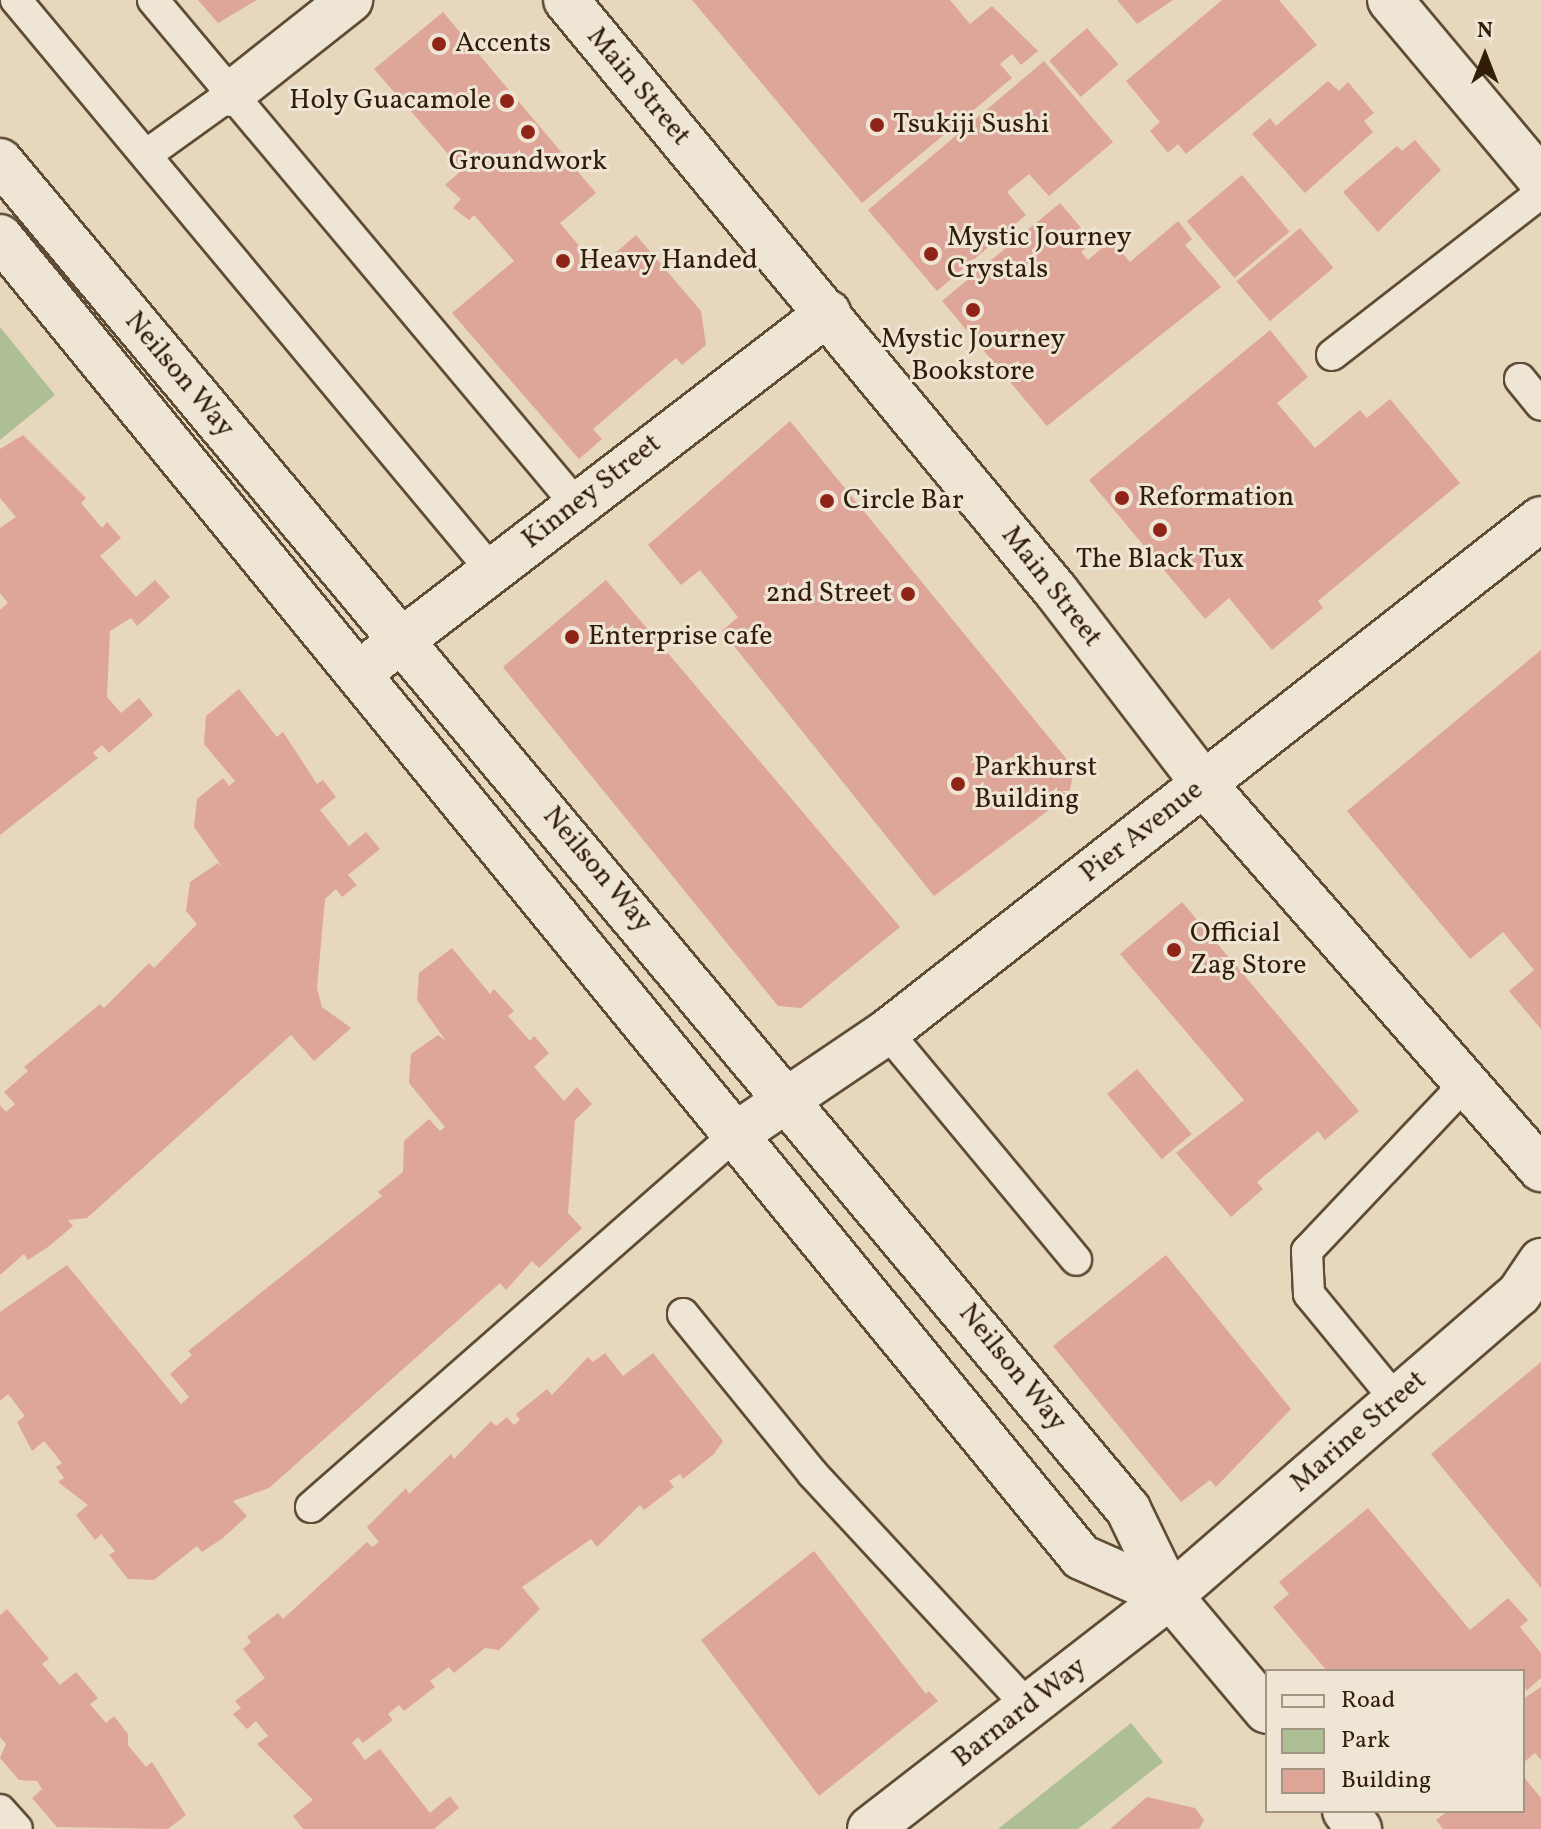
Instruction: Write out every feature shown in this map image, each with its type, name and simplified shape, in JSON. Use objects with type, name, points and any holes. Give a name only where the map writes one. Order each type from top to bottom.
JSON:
[{"type":"street","points":[[231,94],[350,0]]},
{"type":"street","name":"Main Street","points":[[566,0],[1056,591],[1204,784],[1468,1081],[1541,1169]]},
{"type":"street","points":[[1390,0],[1541,180]]},
{"type":"street","name":"Neilson Way","points":[[0,161],[788,1097],[1128,1509],[1170,1596],[1265,1709]]},
{"type":"street","name":"Neilson Way","points":[[0,237],[1081,1557],[1170,1596]]},
{"type":"street","name":"Kinney Street","points":[[358,674],[404,641],[575,503],[828,313]]},
{"type":"street","name":"Pier Avenue","points":[[735,1135],[887,1032],[1541,519]]},
{"type":"street","name":"Marine Street","points":[[1170,1596],[1519,1294],[1541,1261]]},
{"type":"street","name":"Barnard Way","points":[[870,1829],[1170,1596]]},
{"type":"street","points":[[1347,1813],[1359,1829]]},
{"type":"lane","points":[[16,0],[491,570]]},
{"type":"lane","points":[[153,0],[575,503]]},
{"type":"lane","points":[[146,155],[231,94]]},
{"type":"lane","points":[[1332,355],[1541,193]]},
{"type":"lane","points":[[1520,379],[1541,405]]},
{"type":"lane","points":[[887,1032],[1076,1260]]},
{"type":"lane","points":[[1396,1400],[1309,1294],[1307,1251],[1468,1081]]},
{"type":"lane","points":[[311,1507],[735,1135]]},
{"type":"lane","points":[[683,1314],[812,1473],[1028,1706]]},
{"type":"lane","points":[[0,1810],[17,1829]]},
{"type":"green space","points":[[0,327],[55,395],[0,440]]},
{"type":"green space","points":[[1131,1723],[1163,1762],[1078,1829],[998,1829]]},
{"type":"building","points":[[198,0],[257,0],[218,23]]},
{"type":"building","points":[[692,0],[950,0],[970,24],[992,6],[1038,51],[1021,65],[1012,54],[1000,64],[1012,78],[862,203]]},
{"type":"building","points":[[1117,0],[1173,0],[1137,24]]},
{"type":"building","points":[[1222,0],[1279,0],[1317,45],[1186,154],[1178,144],[1168,153],[1150,131],[1160,122],[1126,81]]},
{"type":"building","points":[[443,12],[596,193],[560,223],[598,268],[636,235],[701,311],[706,345],[682,365],[676,358],[593,429],[602,439],[579,459],[452,313],[514,261],[474,215],[469,220],[453,208],[461,199],[445,185],[462,170],[374,69]]},
{"type":"building","points":[[1087,28],[1118,64],[1081,97],[1049,61]]},
{"type":"building","points":[[1044,61],[1113,142],[1049,196],[1029,174],[1007,192],[1026,215],[937,291],[868,210]]},
{"type":"building","points":[[1328,81],[1339,91],[1348,82],[1374,113],[1364,121],[1373,132],[1305,193],[1252,134],[1270,118],[1276,126]]},
{"type":"building","points":[[1415,140],[1441,170],[1378,232],[1343,192],[1397,146],[1402,151]]},
{"type":"building","points":[[1242,175],[1290,232],[1234,278],[1187,221]]},
{"type":"building","points":[[1060,203],[1093,242],[1081,252],[1088,260],[1111,240],[1130,262],[1178,221],[1192,239],[1185,245],[1221,287],[1047,426],[942,301]]},
{"type":"building","points":[[1300,228],[1333,268],[1270,321],[1236,281]]},
{"type":"building","points":[[1270,330],[1308,377],[1277,403],[1315,448],[1360,410],[1367,418],[1390,399],[1460,483],[1318,601],[1323,608],[1272,650],[1229,598],[1205,619],[1089,480]]},
{"type":"building","points":[[790,421],[1074,768],[1069,795],[934,896],[722,631],[738,617],[700,570],[681,585],[648,545]]},
{"type":"building","points":[[23,435],[86,498],[81,503],[102,528],[107,522],[121,538],[100,556],[136,597],[155,580],[170,597],[137,626],[131,618],[110,631],[107,697],[121,713],[139,698],[153,715],[109,753],[102,745],[93,753],[98,758],[0,835],[0,610],[8,603],[0,593],[0,528],[16,517],[0,498],[0,449]]},
{"type":"building","points":[[606,580],[900,927],[801,1008],[778,1006],[503,667]]},
{"type":"building","points":[[1541,650],[1541,1029],[1509,991],[1534,970],[1503,932],[1470,959],[1347,811]]},
{"type":"building","points":[[239,689],[277,737],[283,732],[317,784],[323,780],[336,797],[320,810],[349,846],[366,832],[380,849],[348,875],[357,885],[342,897],[336,889],[325,899],[317,988],[322,1007],[351,1028],[314,1061],[291,1035],[87,1218],[68,1220],[73,1226],[48,1247],[28,1260],[24,1254],[0,1275],[0,1105],[6,1112],[15,1104],[4,1092],[28,1071],[24,1067],[100,1004],[104,1008],[149,963],[154,968],[197,924],[186,911],[190,882],[218,863],[223,868],[194,827],[197,799],[223,778],[229,786],[235,781],[204,744],[206,716]]},
{"type":"building","points":[[1182,902],[1359,1111],[1325,1140],[1318,1131],[1257,1182],[1263,1189],[1231,1217],[1176,1153],[1244,1100],[1120,954]]},
{"type":"building","points":[[452,948],[490,994],[494,989],[514,1011],[508,1016],[530,1041],[534,1036],[549,1053],[534,1067],[564,1101],[577,1087],[592,1104],[575,1120],[568,1213],[582,1228],[539,1268],[532,1261],[506,1290],[500,1283],[269,1488],[233,1501],[247,1516],[223,1538],[202,1552],[197,1546],[154,1580],[128,1579],[109,1555],[115,1551],[101,1534],[95,1540],[76,1515],[88,1505],[58,1482],[64,1478],[56,1467],[62,1463],[44,1441],[32,1451],[17,1422],[25,1416],[8,1394],[0,1401],[0,1312],[67,1265],[181,1404],[189,1397],[170,1374],[192,1355],[188,1351],[382,1196],[378,1192],[403,1172],[404,1141],[429,1119],[440,1131],[445,1127],[409,1083],[411,1054],[438,1035],[446,1041],[417,1000],[419,973]]},
{"type":"building","points":[[1137,1069],[1192,1134],[1162,1159],[1107,1094]]},
{"type":"building","points":[[1166,1255],[1291,1409],[1216,1487],[1210,1480],[1181,1502],[1053,1346]]},
{"type":"building","points":[[605,1353],[623,1376],[653,1353],[723,1441],[714,1454],[683,1479],[680,1474],[669,1481],[674,1487],[644,1510],[640,1505],[597,1547],[591,1539],[522,1587],[540,1609],[499,1650],[485,1648],[454,1673],[449,1667],[430,1681],[435,1687],[404,1711],[399,1705],[388,1714],[393,1720],[363,1743],[358,1737],[352,1743],[365,1760],[380,1749],[430,1813],[450,1796],[459,1808],[434,1829],[303,1829],[293,1816],[313,1800],[257,1744],[268,1736],[256,1721],[247,1729],[233,1714],[241,1708],[235,1701],[265,1678],[243,1649],[251,1642],[247,1637],[278,1613],[283,1619],[367,1542],[372,1547],[379,1542],[367,1527],[406,1488],[409,1494],[451,1454],[454,1459],[491,1421],[496,1426],[507,1417],[514,1425],[520,1420],[516,1414],[547,1389],[552,1395],[588,1357],[593,1362]]},
{"type":"building","points":[[1541,1362],[1541,1588],[1431,1454]]},
{"type":"building","points":[[1368,1508],[1470,1630],[1508,1598],[1528,1620],[1520,1627],[1541,1653],[1541,1678],[1526,1691],[1525,1669],[1325,1669],[1273,1607],[1289,1594],[1279,1582]]},
{"type":"building","points":[[814,1551],[926,1694],[929,1691],[938,1701],[819,1796],[701,1640]]},
{"type":"building","points":[[7,1609],[49,1659],[42,1664],[60,1685],[76,1672],[98,1698],[90,1704],[106,1723],[114,1716],[128,1734],[128,1745],[146,1767],[152,1762],[186,1815],[168,1829],[57,1827],[32,1798],[42,1789],[37,1781],[19,1780],[0,1758],[6,1744],[0,1737],[0,1615]]},
{"type":"building","points":[[1541,1687],[1541,1760],[1535,1753],[1525,1761],[1525,1698]]},
{"type":"building","points":[[1525,1778],[1541,1798],[1541,1829],[1443,1829],[1436,1820],[1445,1813],[1525,1813]]},
{"type":"building","points":[[1147,1797],[1195,1808],[1204,1820],[1199,1829],[1110,1829]]},
{"type":"place","name":"Accents","points":[[439,44]]},
{"type":"place","name":"Holy Guacamole","points":[[507,101]]},
{"type":"place","name":"Tsukiji Sushi","points":[[877,125]]},
{"type":"place","name":"Groundwork","points":[[528,132]]},
{"type":"place","name":"Mystic Journey Crystals","points":[[931,254]]},
{"type":"place","name":"Heavy Handed","points":[[563,261]]},
{"type":"place","name":"Mystic Journey Bookstore","points":[[973,310]]},
{"type":"place","name":"Reformation","points":[[1122,498]]},
{"type":"place","name":"Circle Bar","points":[[827,501]]},
{"type":"place","name":"The Black Tux","points":[[1160,530]]},
{"type":"place","name":"2nd Street","points":[[908,594]]},
{"type":"place","name":"Enterprise cafe","points":[[572,637]]},
{"type":"place","name":"Parkhurst Building","points":[[958,784]]},
{"type":"place","name":"Official Zag Store","points":[[1174,950]]}]
